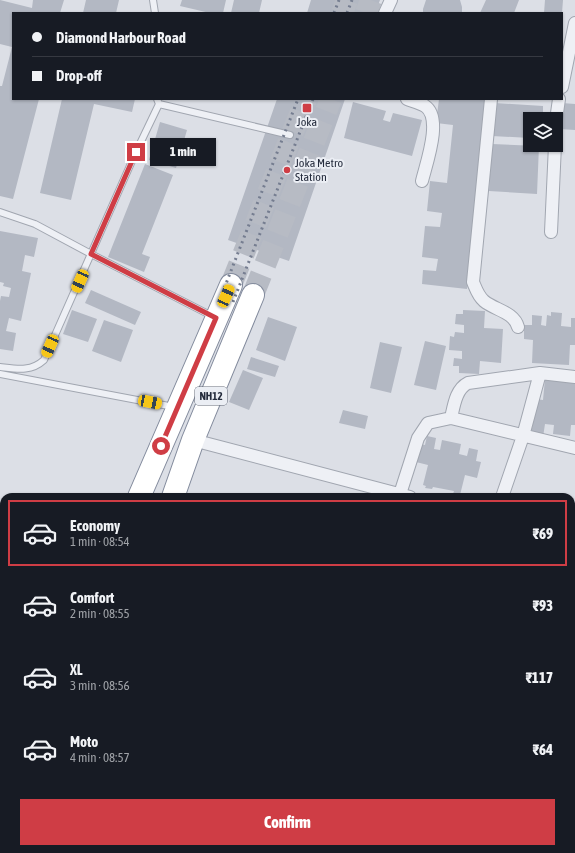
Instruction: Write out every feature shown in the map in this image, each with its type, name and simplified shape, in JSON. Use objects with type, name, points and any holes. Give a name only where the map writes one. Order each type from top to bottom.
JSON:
[{"type":"highway","name":"NH12","points":[[141,493],[230,285]]},
{"type":"highway","name":"NH12","points":[[174,493],[193,440],[253,295]]},
{"type":"street","points":[[385,12],[390,0]]},
{"type":"street","points":[[563,78],[565,60],[575,23]]},
{"type":"street","points":[[410,100],[425,106],[433,121],[432,136],[422,181]]},
{"type":"street","points":[[491,100],[473,282],[477,292],[483,300],[515,320],[518,327]]},
{"type":"street","points":[[557,112],[559,100]]},
{"type":"street","points":[[550,232],[555,152]]},
{"type":"street","points":[[451,418],[459,390],[463,385],[468,383],[540,373],[575,377]]},
{"type":"street","points":[[503,493],[523,436],[540,373]]},
{"type":"street","points":[[405,493],[418,438],[428,423],[451,418],[575,448]]},
{"type":"street","points":[[193,440],[397,493]]},
{"type":"lane","points":[[153,0],[155,12]]},
{"type":"lane","points":[[0,367],[25,369],[37,366],[44,360],[158,102],[290,135]]},
{"type":"lane","points":[[0,212],[35,224],[216,318]]},
{"type":"lane","points":[[0,374],[178,408]]},
{"type":"building","points":[[0,0],[32,8],[33,0],[64,0],[60,12],[12,12],[12,47],[0,44]]},
{"type":"building","points":[[86,0],[119,0],[116,12],[83,12]]},
{"type":"building","points":[[182,0],[226,0],[223,12],[206,12],[180,6]]},
{"type":"building","points":[[234,0],[262,0],[259,12],[231,12]]},
{"type":"building","points":[[311,0],[380,0],[375,12],[307,12]]},
{"type":"building","points":[[426,0],[460,0],[462,12],[423,12]]},
{"type":"building","points":[[486,0],[519,0],[514,12],[480,12]]},
{"type":"building","points":[[545,0],[563,0],[562,12],[544,12]]},
{"type":"building","points":[[12,47],[12,100],[39,100],[13,199],[0,196],[0,86],[2,86]]},
{"type":"building","points":[[62,100],[135,100],[132,112],[94,104],[71,200],[40,193]]},
{"type":"building","name":"Joka Metro Station","points":[[277,100],[345,100],[289,261],[228,240]]},
{"type":"building","points":[[439,100],[487,100],[467,289],[422,284],[423,270],[436,271],[438,259],[422,257],[425,226],[440,227],[442,213],[427,211],[430,181],[447,183],[453,125],[436,123]]},
{"type":"building","points":[[353,102],[386,111],[383,120],[390,122],[393,113],[422,120],[412,156],[344,138]]},
{"type":"building","points":[[494,103],[543,106],[543,112],[523,112],[523,138],[492,136]]},
{"type":"building","points":[[562,103],[575,104],[575,130],[563,129],[563,112],[561,112]]},
{"type":"building","points":[[160,122],[187,130],[176,168],[149,160]]},
{"type":"building","points":[[492,144],[523,145],[523,152],[539,152],[537,194],[489,191]]},
{"type":"building","points":[[145,164],[173,175],[142,254],[150,257],[144,272],[108,257]]},
{"type":"building","points":[[0,231],[38,238],[34,257],[25,255],[22,271],[31,273],[21,321],[9,318],[6,331],[16,333],[13,351],[0,349],[0,301],[1,296],[9,297],[11,288],[3,286],[4,283],[0,282]]},
{"type":"building","points":[[91,290],[141,312],[135,325],[85,303]]},
{"type":"building","points":[[72,310],[97,319],[88,342],[63,334]]},
{"type":"building","points":[[463,310],[485,311],[484,328],[503,329],[501,363],[480,361],[479,374],[459,373],[459,366],[453,366],[454,358],[462,359],[462,351],[449,350],[450,336],[454,337],[455,332],[464,333],[464,325],[455,324],[456,314],[463,314]]},
{"type":"building","points":[[551,312],[562,313],[561,326],[571,327],[571,318],[575,318],[575,345],[570,345],[569,365],[532,363],[533,340],[524,339],[524,325],[532,325],[532,315],[542,316],[541,325],[546,326],[547,315],[551,316]]},
{"type":"building","points":[[268,317],[297,327],[285,361],[256,350]]},
{"type":"building","points":[[104,320],[133,330],[121,362],[92,351]]},
{"type":"building","points":[[425,341],[446,346],[436,390],[414,385]]},
{"type":"building","points":[[380,342],[402,347],[391,393],[370,388]]},
{"type":"building","points":[[251,357],[279,366],[275,377],[247,369]]},
{"type":"building","points":[[243,370],[263,378],[249,410],[229,402]]},
{"type":"building","points":[[545,379],[575,383],[575,425],[571,425],[570,436],[553,434],[554,425],[545,424],[543,437],[531,436],[536,399],[543,400]]},
{"type":"building","points":[[343,410],[368,416],[365,429],[339,423]]},
{"type":"building","points":[[427,436],[436,438],[434,449],[440,450],[442,440],[461,444],[459,454],[467,456],[469,448],[478,450],[476,461],[481,462],[477,478],[465,475],[460,493],[453,493],[454,491],[433,487],[432,489],[425,488],[426,486],[423,485],[428,465],[416,462],[420,444],[425,445]]},
{"type":"tunnel","points":[[342,12],[347,0]]},
{"type":"tunnel","points":[[366,12],[371,0]]},
{"type":"tunnel","points":[[231,285],[306,100]]},
{"type":"tunnel","points":[[253,295],[331,100]]},
{"type":"railway","points":[[334,12],[339,0]]},
{"type":"railway","points":[[347,12],[352,0]]},
{"type":"railway","points":[[220,299],[298,100]]},
{"type":"railway","points":[[233,302],[313,100]]},
{"type":"place","name":"Joka","points":[[307,108]]},
{"type":"place","name":"Joka Metro Station","points":[[287,170]]},
{"type":"route","points":[[136,152],[91,254],[216,318],[161,446]]}]
